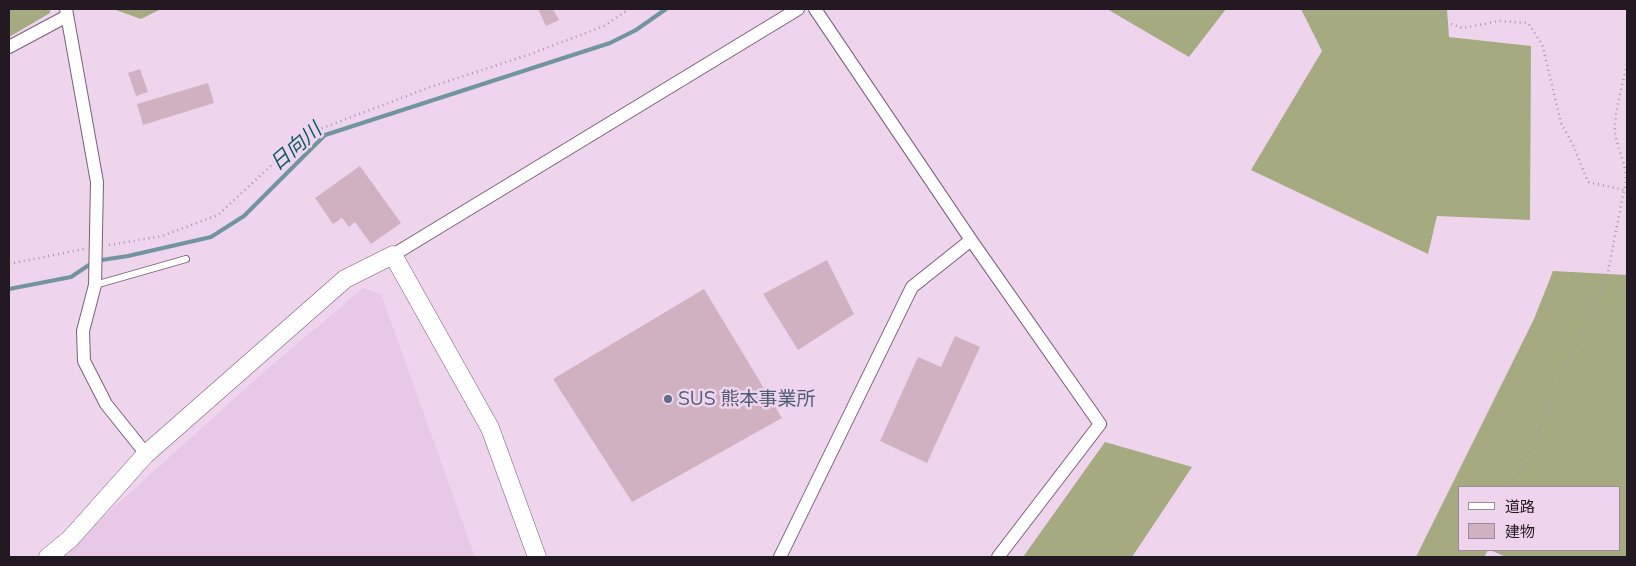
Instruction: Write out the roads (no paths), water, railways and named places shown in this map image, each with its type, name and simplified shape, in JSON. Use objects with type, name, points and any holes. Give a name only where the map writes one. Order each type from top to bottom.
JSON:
[{"type":"street","points":[[48,557],[70,538],[146,454],[345,278],[392,255],[798,9]]},
{"type":"street","points":[[815,9],[971,240],[1100,424],[998,557]]},
{"type":"street","points":[[9,47],[66,12],[97,182],[94,285],[83,331],[84,361],[106,404],[146,454]]},
{"type":"street","points":[[780,557],[912,287],[971,240]]},
{"type":"street","points":[[392,255],[490,428],[538,557]]},
{"type":"lane","points":[[94,285],[186,259]]},
{"type":"waterway","name":"日向川","points":[[9,289],[71,277],[95,261],[128,256],[211,237],[244,216],[325,135],[610,43],[636,30],[666,9]]},
{"type":"place","name":"SUS 熊本事業所","points":[[668,399]]}]
